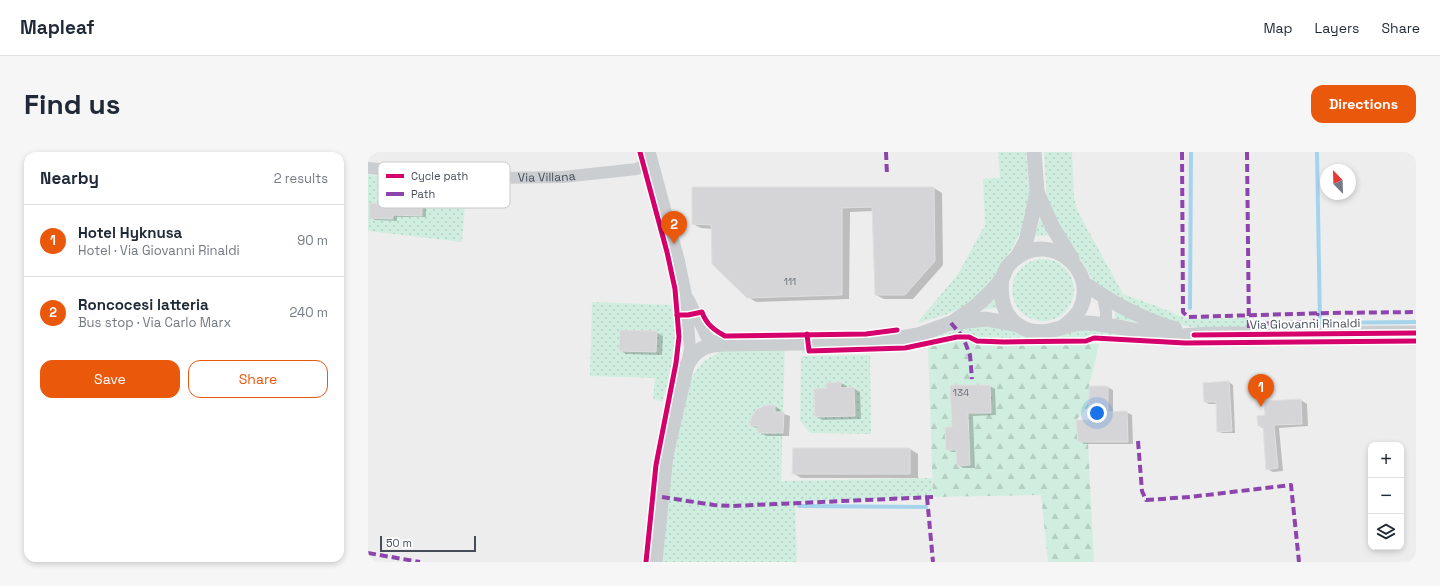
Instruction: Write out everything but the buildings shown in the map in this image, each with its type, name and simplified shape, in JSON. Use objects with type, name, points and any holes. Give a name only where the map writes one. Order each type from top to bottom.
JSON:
[{"type":"street","points":[[1034,152],[1037,191],[1052,226],[1076,265],[1084,283],[1084,296],[1080,308],[1073,319],[1063,327]]},
{"type":"street","points":[[650,156],[679,261],[695,345],[693,354],[687,365],[666,455],[655,562]]},
{"type":"street","name":"Via Villana","points":[[510,178],[563,177],[637,168],[650,156]]},
{"type":"street","name":"Via Villana","points":[[368,168],[378,169]]},
{"type":"street","name":"Via Giovanni Rinaldi","points":[[951,323],[979,304],[1002,278],[1008,267],[1017,257],[1026,241],[1034,212],[1037,191]]},
{"type":"street","points":[[1017,257],[1037,249],[1048,249],[1063,254],[1076,265]]},
{"type":"street","points":[[1002,278],[1000,292],[1003,304],[1009,316],[1018,325]]},
{"type":"street","name":"Via Giovanni Rinaldi","points":[[1084,283],[1103,296],[1146,319],[1194,335]]},
{"type":"street","points":[[686,295],[703,331],[711,340],[723,344]]},
{"type":"street","points":[[1103,296],[1106,312],[1106,326]]},
{"type":"street","name":"Via Giovanni Rinaldi","points":[[695,345],[879,342],[918,335],[951,323],[986,319],[1018,325],[1028,330],[1040,332],[1052,332],[1063,327],[1084,323],[1170,336],[1416,333]]},
{"type":"street","points":[[695,345],[704,339],[703,331]]},
{"type":"green space","points":[[998,152],[1026,152],[1029,203],[1028,210],[1018,237],[1000,267],[978,294],[955,311],[917,323],[958,274],[985,225],[983,179],[1000,178]]},
{"type":"green space","points":[[1044,152],[1072,152],[1074,196],[1077,210],[1123,294],[1187,319],[1247,318],[1248,339],[1187,326],[1154,317],[1095,284],[1084,264],[1060,229],[1047,198]]},
{"type":"green space","points":[[368,175],[378,176],[378,208],[465,208],[462,242],[368,231]]},
{"type":"green space","points":[[1042,214],[1053,235],[1034,236]]},
{"type":"green space","points":[[1037,259],[1049,259],[1065,268],[1072,278],[1074,290],[1072,302],[1065,312],[1049,321],[1037,321],[1026,316],[1017,307],[1012,296],[1012,284],[1017,273],[1026,264]]},
{"type":"green space","points":[[995,293],[999,308],[978,310]]},
{"type":"green space","points":[[592,302],[674,305],[675,342],[669,378],[662,402],[653,398],[655,378],[590,376]]},
{"type":"green space","points":[[1115,310],[1145,323],[1115,319]]},
{"type":"green space","points":[[974,325],[1079,328],[1109,331],[1143,340],[1092,337],[1085,340],[985,339],[968,336],[955,336],[890,350],[870,352],[802,353],[802,349],[937,336]]},
{"type":"green space","points":[[957,340],[968,340],[980,343],[1099,344],[1089,386],[1089,406],[1076,420],[1078,442],[1088,442],[1094,562],[1048,562],[1041,495],[933,497],[928,346]]},
{"type":"green space","points":[[785,345],[781,481],[932,478],[933,497],[795,502],[797,562],[661,562],[672,454],[690,381],[704,361],[721,351]]},
{"type":"green space","points":[[870,355],[871,434],[810,433],[800,421],[801,356]]},
{"type":"waterway","points":[[1190,308],[1191,152]]},
{"type":"waterway","points":[[1317,152],[1320,323],[1416,322]]},
{"type":"waterway","points":[[799,506],[926,507]]},
{"type":"marked path","points":[[886,152],[887,175]]},
{"type":"marked path","points":[[1182,152],[1183,312],[1188,317],[1416,312]]},
{"type":"marked path","points":[[1247,152],[1249,334]]},
{"type":"marked path","points":[[1249,324],[1314,322],[1318,313]]},
{"type":"marked path","points":[[951,323],[963,337],[970,355],[972,379]]},
{"type":"marked path","points":[[1138,441],[1142,491],[1146,500],[1190,497],[1291,485],[1299,562]]},
{"type":"marked path","points":[[662,497],[714,505],[732,506],[933,497]]},
{"type":"marked path","points":[[927,497],[933,562]]},
{"type":"marked path","points":[[368,553],[420,562]]},
{"type":"cycle path","points":[[640,152],[667,252],[675,289],[679,337],[676,363],[656,465],[646,562]]},
{"type":"cycle path","points":[[677,315],[688,315],[702,312],[711,326],[725,336],[866,334],[897,330]]},
{"type":"cycle path","points":[[1194,335],[1416,333]]},
{"type":"cycle path","points":[[807,334],[809,351],[905,348],[957,337],[969,337],[977,341],[1004,342],[1086,341],[1094,338],[1185,343],[1416,341]]},
{"type":"place","name":"Roncocesi latteria","points":[[674,244]]},
{"type":"place","name":"Hotel Hyknusa","points":[[1261,407]]}]
